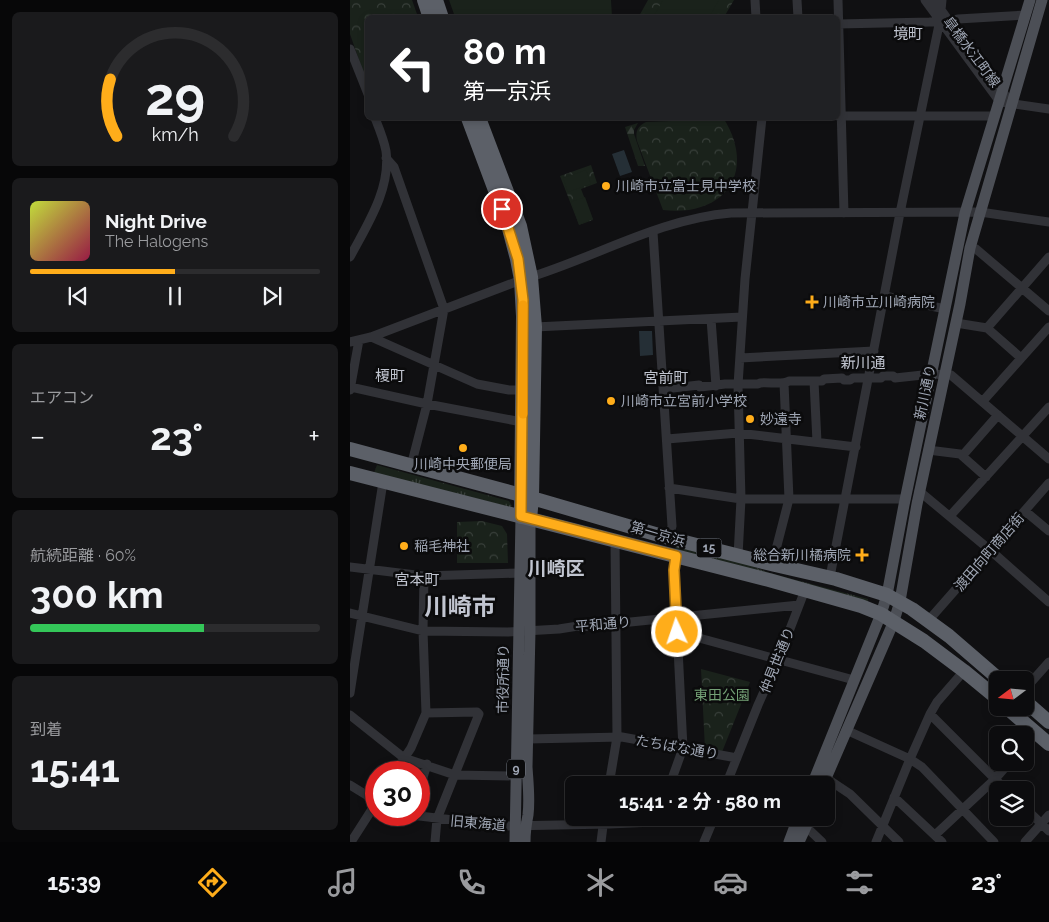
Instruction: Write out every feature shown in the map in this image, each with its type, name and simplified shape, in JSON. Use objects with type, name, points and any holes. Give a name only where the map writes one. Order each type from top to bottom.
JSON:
[{"type":"highway","points":[[424,0],[429,15]]},
{"type":"highway","points":[[436,0],[441,15]]},
{"type":"highway","points":[[469,120],[526,278],[523,316],[522,422],[527,496]]},
{"type":"highway","points":[[480,120],[501,163],[520,226],[526,278],[535,327],[526,518]]},
{"type":"highway","points":[[354,474],[367,473],[371,468],[368,461],[355,450]]},
{"type":"highway","name":"第一京浜","points":[[355,450],[527,496],[670,538],[772,565],[830,577],[893,598],[949,636],[990,671]]},
{"type":"highway","name":"第一京浜","points":[[354,474],[676,556],[861,606],[888,618],[964,670],[989,691]]},
{"type":"highway","points":[[1034,709],[1049,722]]},
{"type":"highway","points":[[1016,716],[1049,744]]},
{"type":"main road","name":"新川通り","points":[[827,776],[888,618],[919,491],[970,248],[988,182],[1005,99],[1031,17],[1039,1]]},
{"type":"main road","name":"新川通り","points":[[893,598],[906,499],[965,213],[995,116],[1005,99]]},
{"type":"main road","points":[[976,178],[988,182]]},
{"type":"main road","points":[[958,246],[970,248]]},
{"type":"main road","points":[[945,309],[957,317]]},
{"type":"main road","points":[[906,499],[919,491]]},
{"type":"main road","name":"市役所通り","points":[[525,631],[520,573],[526,518]]},
{"type":"main road","name":"市役所通り","points":[[525,842],[520,826],[516,776],[523,712],[526,518]]},
{"type":"main road","name":"新川通り","points":[[816,776],[854,680],[888,618]]},
{"type":"main road","name":"市役所通り","points":[[515,842],[528,810],[528,739],[523,712]]},
{"type":"main road","points":[[789,842],[798,826]]},
{"type":"main road","points":[[799,842],[800,826]]},
{"type":"street","points":[[755,0],[756,15]]},
{"type":"street","points":[[797,0],[798,15]]},
{"type":"street","points":[[838,0],[838,15]]},
{"type":"street","name":"皐橋水江町線","points":[[925,0],[1005,99]]},
{"type":"street","name":"皐橋水江町線","points":[[934,0],[941,4],[950,22],[1005,99]]},
{"type":"street","points":[[830,577],[900,213],[940,20],[941,4]]},
{"type":"street","points":[[840,24],[930,22],[940,20],[950,22],[958,19],[1031,17]]},
{"type":"street","points":[[350,49],[365,86]]},
{"type":"street","points":[[1005,99],[1049,109]]},
{"type":"street","points":[[840,116],[995,116]]},
{"type":"street","points":[[350,257],[379,200],[384,182],[386,158],[384,142],[376,120]]},
{"type":"street","points":[[738,556],[741,499],[738,385],[751,213],[762,120]]},
{"type":"street","points":[[839,120],[844,213]]},
{"type":"street","points":[[386,158],[395,171],[444,309],[427,404],[411,466]]},
{"type":"street","points":[[522,422],[350,388],[354,341],[371,337],[526,278],[698,217],[732,213],[980,212],[1049,222]]},
{"type":"street","points":[[653,232],[672,526],[670,538]]},
{"type":"street","points":[[970,248],[976,249],[1049,311]]},
{"type":"street","points":[[988,328],[1049,257]]},
{"type":"street","points":[[885,296],[945,309]]},
{"type":"street","points":[[535,327],[742,317]]},
{"type":"street","points":[[957,317],[988,328],[1021,358]]},
{"type":"street","points":[[711,319],[716,386]]},
{"type":"street","points":[[983,401],[1049,328]]},
{"type":"street","points":[[371,337],[477,384],[509,390],[523,390]]},
{"type":"street","points":[[740,358],[874,351]]},
{"type":"street","points":[[664,389],[699,385],[700,387],[784,383],[842,378],[844,380],[868,377],[880,378],[883,376],[893,376],[895,378],[932,374],[951,375],[1049,459]]},
{"type":"street","points":[[814,381],[818,442]]},
{"type":"street","points":[[772,565],[789,499],[784,383]]},
{"type":"street","points":[[950,516],[1049,407]]},
{"type":"street","points":[[963,456],[998,415]]},
{"type":"street","points":[[667,438],[738,433],[856,447]]},
{"type":"street","points":[[928,450],[963,456],[986,477]]},
{"type":"street","points":[[350,693],[383,482]]},
{"type":"street","name":"渡田向町商店街","points":[[928,621],[1049,483]]},
{"type":"street","points":[[669,488],[741,499],[906,499]]},
{"type":"street","points":[[919,491],[1049,602]]},
{"type":"street","points":[[1025,511],[1049,532]]},
{"type":"street","name":"たちばな通り","points":[[610,776],[617,737],[615,541]]},
{"type":"street","points":[[673,776],[683,748],[674,570],[676,556]]},
{"type":"street","points":[[350,567],[424,576],[520,573]]},
{"type":"street","points":[[402,761],[426,713],[423,631],[424,576]]},
{"type":"street","name":"仲見世通り","points":[[730,776],[805,590]]},
{"type":"street","name":"平和通り","points":[[350,613],[423,631],[525,631],[799,606]]},
{"type":"street","points":[[677,632],[854,680]]},
{"type":"street","points":[[1034,679],[1049,662]]},
{"type":"street","points":[[876,842],[930,714],[937,702],[964,670]]},
{"type":"street","points":[[426,713],[477,712],[478,714],[437,819],[435,842]]},
{"type":"street","points":[[930,714],[995,780]]},
{"type":"street","points":[[350,715],[404,758],[416,761]]},
{"type":"street","points":[[846,730],[910,759],[922,767],[994,842]]},
{"type":"street","name":"たちばな通り","points":[[528,739],[617,737],[737,758]]},
{"type":"street","points":[[430,765],[455,775],[516,776]]},
{"type":"street","points":[[935,835],[1002,771]]},
{"type":"street","points":[[350,786],[365,795]]},
{"type":"street","points":[[835,786],[850,794],[900,842]]},
{"type":"street","points":[[894,797],[942,842]]},
{"type":"street","points":[[1025,842],[1049,815]]},
{"type":"street","points":[[1034,817],[1049,831]]},
{"type":"street","name":"旧東海道","points":[[430,818],[504,826],[565,823]]},
{"type":"street","points":[[351,842],[365,820]]},
{"type":"street","points":[[601,842],[603,826]]},
{"type":"street","points":[[704,842],[711,826]]},
{"type":"street","points":[[807,826],[822,842]]},
{"type":"green space","points":[[350,0],[412,0],[417,15],[365,15],[365,77],[350,34]]},
{"type":"green space","points":[[449,0],[611,0],[612,15],[454,15]]},
{"type":"green space","points":[[648,0],[734,0],[725,15],[640,15]]},
{"type":"green space","points":[[663,0],[719,0],[710,15],[654,15]]},
{"type":"green space","points":[[724,120],[733,139],[737,157],[735,173],[729,187],[718,199],[703,206],[684,210],[663,210],[637,141],[636,134],[639,127],[646,122]]},
{"type":"green space","points":[[638,123],[634,134],[645,166],[638,166],[625,127]]},
{"type":"green space","points":[[591,165],[597,183],[581,189],[593,220],[579,225],[560,176]]},
{"type":"green space","points":[[586,170],[591,184],[568,192],[563,178]]},
{"type":"green space","points":[[585,197],[593,219],[579,225],[571,202]]},
{"type":"green space","points":[[377,465],[509,501],[512,506],[374,473]]},
{"type":"green space","points":[[482,521],[502,526],[507,534],[508,563],[457,563],[457,522]]},
{"type":"green space","points":[[676,545],[744,563],[770,573],[868,599],[868,602],[675,550]]},
{"type":"green space","name":"東田公園","points":[[701,669],[750,682],[722,752],[705,749]]},
{"type":"shaded area","points":[[624,150],[632,172],[620,176],[612,154]]},
{"type":"shaded area","points":[[639,331],[652,331],[653,355],[640,356]]},
{"type":"slow traffic","points":[[523,305],[523,414]]},
{"type":"place","name":"川崎市立富士見中学校","points":[[606,186]]},
{"type":"place","name":"川崎市立川崎病院","points":[[812,302]]},
{"type":"place","name":"川崎市立宮前小学校","points":[[611,401]]},
{"type":"place","name":"妙遠寺","points":[[750,419]]},
{"type":"place","name":"川崎中央郵便局","points":[[463,448]]},
{"type":"place","name":"稲毛神社","points":[[404,546]]},
{"type":"place","name":"総合新川橘病院","points":[[862,555]]},
{"type":"district","name":"境町","points":[[908,34]]},
{"type":"district","name":"新川通","points":[[863,363]]},
{"type":"district","name":"榎町","points":[[390,376]]},
{"type":"district","name":"宮前町","points":[[666,378]]},
{"type":"district","name":"川崎区","points":[[556,568]]},
{"type":"district","name":"宮本町","points":[[417,580]]},
{"type":"district","name":"川崎市","points":[[460,607]]},
{"type":"route","points":[[502,209],[518,259],[523,300],[521,516],[676,556],[674,570],[677,632]]}]
